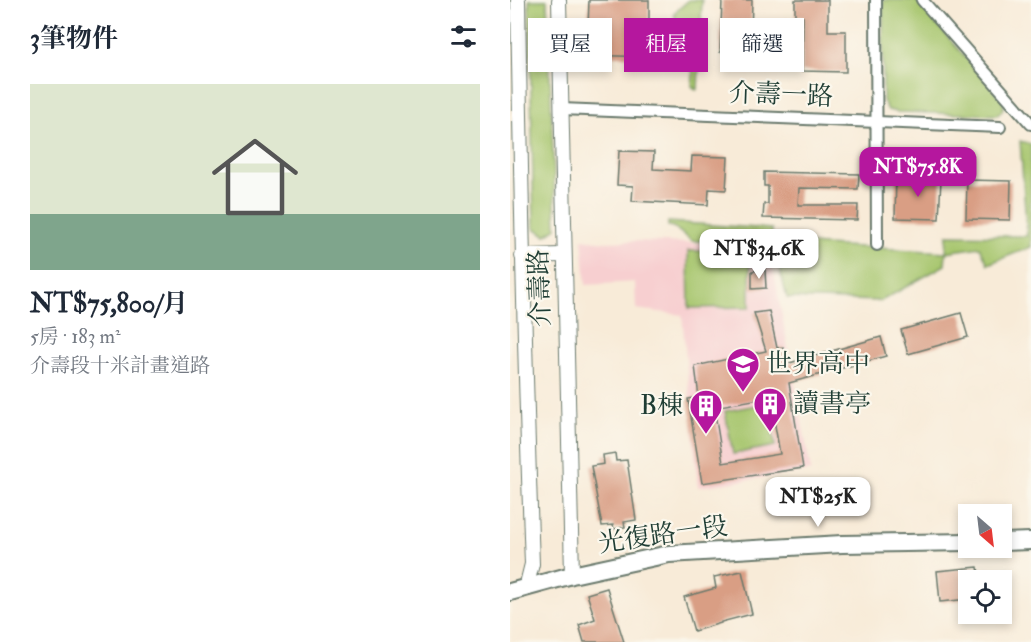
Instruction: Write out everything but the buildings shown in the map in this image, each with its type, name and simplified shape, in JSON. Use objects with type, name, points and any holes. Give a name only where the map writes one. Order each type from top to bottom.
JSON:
[{"type":"main road","points":[[1012,542],[1031,541]]},
{"type":"main road","name":"光復路一段","points":[[518,590],[572,575],[679,553],[842,544],[958,542]]},
{"type":"street","name":"介壽路","points":[[518,0],[522,256],[532,564],[518,590]]},
{"type":"street","name":"介壽路","points":[[559,0],[572,575]]},
{"type":"street","points":[[876,0],[877,245]]},
{"type":"street","points":[[922,0],[1031,124]]},
{"type":"street","name":"介壽一路","points":[[561,109],[1000,127]]},
{"type":"street","points":[[522,256],[563,255]]},
{"type":"shaded area","name":"世界高中","points":[[582,239],[606,242],[769,246],[811,471],[698,487],[682,315],[636,309],[635,282],[586,285]]},
{"type":"green space","points":[[529,0],[547,0],[548,18],[529,18]]},
{"type":"green space","points":[[689,0],[702,0],[701,18],[675,18],[674,13]]},
{"type":"green space","points":[[883,0],[916,0],[1003,101],[1000,113],[997,115],[888,110],[883,101]]},
{"type":"green space","points":[[531,72],[550,72],[556,228],[546,235],[534,228]]},
{"type":"green space","points":[[693,72],[699,72],[698,89],[692,86]]},
{"type":"green space","points":[[1020,141],[1031,144],[1031,247],[988,264],[980,247],[946,252],[947,235],[1027,236]]},
{"type":"green space","points":[[668,222],[772,229],[772,241],[692,241],[673,227],[668,226]]},
{"type":"green space","points":[[773,242],[946,252],[945,265],[881,301],[787,298]]},
{"type":"green space","points":[[750,250],[750,307],[689,308],[688,251]]},
{"type":"green space","points":[[768,403],[775,446],[733,454],[725,411]]},
{"type":"place","name":"世界高中","points":[[743,393]]},
{"type":"place","name":"讀書亭","points":[[770,433]]},
{"type":"place","name":"B棟","points":[[706,435]]}]
